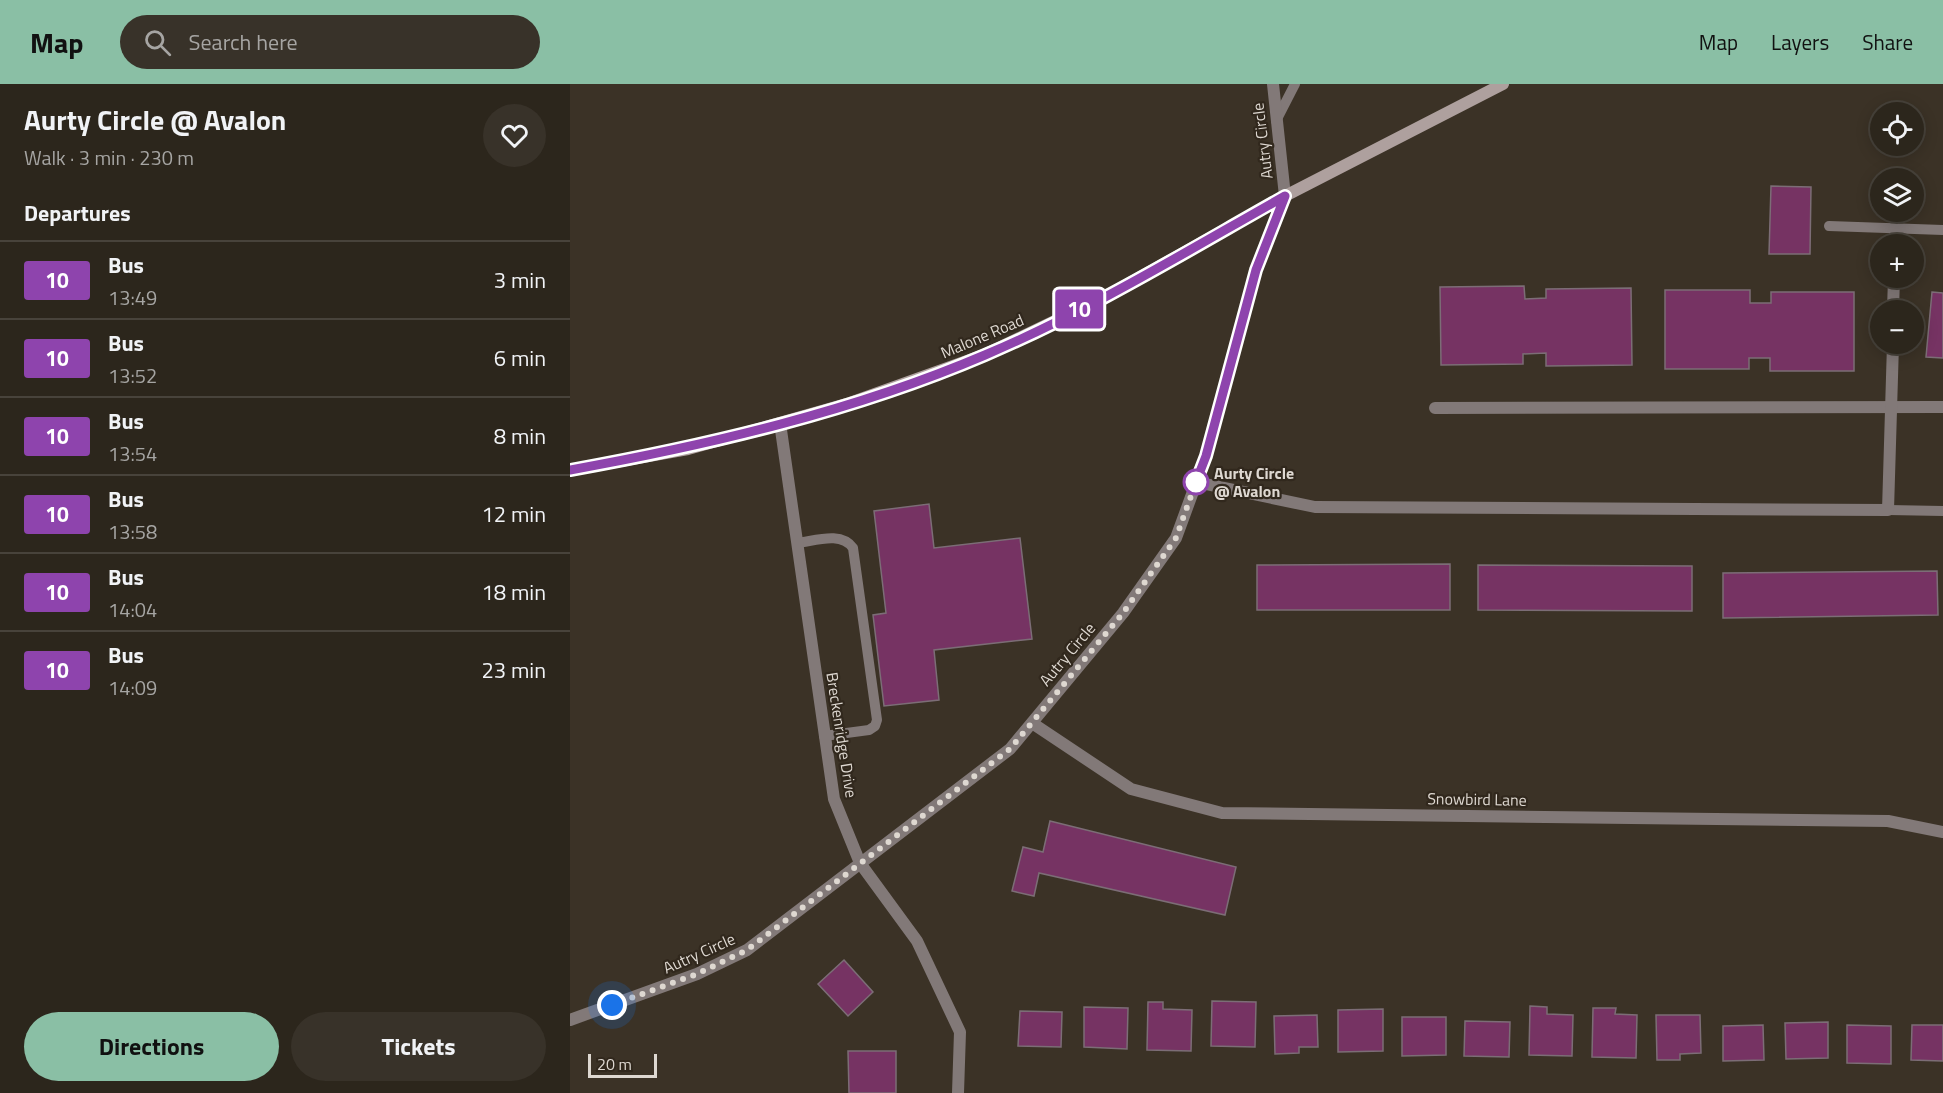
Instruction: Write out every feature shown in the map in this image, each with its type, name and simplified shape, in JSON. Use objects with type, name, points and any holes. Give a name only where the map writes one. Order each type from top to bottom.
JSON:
[{"type":"street","name":"Autry Circle","points":[[570,1020],[697,974],[747,950],[1010,749],[1123,613],[1176,538],[1206,456],[1256,270],[1285,196],[1272,84]]},
{"type":"street","name":"Malone Road","points":[[570,470],[687,449],[850,403],[984,356],[1103,298],[1285,196],[1503,84]]},
{"type":"street","points":[[1895,228],[1895,234]]},
{"type":"street","points":[[1196,482],[1315,507],[1888,510],[1893,354]]},
{"type":"street","points":[[1436,408],[1943,407]]},
{"type":"street","name":"Breckenridge Drive","points":[[780,423],[834,799],[861,863],[918,941],[960,1032],[958,1093]]},
{"type":"street","name":"Snowbird Lane","points":[[1032,723],[1131,789],[1222,813],[1888,821],[1943,832]]},
{"type":"lane","points":[[1276,121],[1295,84]]},
{"type":"lane","points":[[1829,226],[1943,230]]},
{"type":"lane","points":[[1888,510],[1943,511]]},
{"type":"lane","points":[[797,543],[838,538],[849,541],[853,548],[877,720],[875,726],[868,730],[824,736]]},
{"type":"building","points":[[1771,186],[1811,187],[1810,254],[1769,254]]},
{"type":"building","points":[[1524,286],[1525,299],[1546,298],[1546,289],[1631,288],[1632,365],[1546,366],[1546,353],[1523,354],[1523,364],[1441,365],[1440,287]]},
{"type":"building","points":[[1665,290],[1750,290],[1750,303],[1771,303],[1771,292],[1854,292],[1854,371],[1770,371],[1770,358],[1749,358],[1749,369],[1665,369]]},
{"type":"building","points":[[1932,292],[1943,293],[1943,358],[1926,357]]},
{"type":"building","points":[[929,504],[934,548],[1020,538],[1032,639],[934,650],[939,700],[884,706],[873,615],[886,613],[874,511]]},
{"type":"building","points":[[1450,564],[1450,610],[1257,610],[1257,565]]},
{"type":"building","points":[[1478,565],[1692,566],[1692,611],[1478,610]]},
{"type":"building","points":[[1937,571],[1938,615],[1723,618],[1723,573]]},
{"type":"building","points":[[1050,821],[1236,867],[1225,915],[1039,873],[1034,896],[1012,891],[1023,847],[1043,852]]},
{"type":"building","points":[[844,960],[873,992],[848,1016],[818,984]]},
{"type":"building","points":[[1212,1001],[1256,1002],[1255,1047],[1211,1046]]},
{"type":"building","points":[[1148,1002],[1163,1002],[1163,1009],[1192,1010],[1191,1051],[1147,1050]]},
{"type":"building","points":[[1530,1006],[1547,1007],[1547,1014],[1573,1015],[1572,1056],[1529,1055]]},
{"type":"building","points":[[1084,1007],[1128,1008],[1127,1049],[1084,1047]]},
{"type":"building","points":[[1593,1008],[1616,1008],[1615,1014],[1637,1015],[1636,1058],[1592,1057]]},
{"type":"building","points":[[1383,1009],[1383,1051],[1338,1052],[1338,1010]]},
{"type":"building","points":[[1020,1011],[1062,1012],[1061,1047],[1018,1046]]},
{"type":"building","points":[[1317,1015],[1318,1047],[1299,1047],[1299,1053],[1275,1054],[1274,1016]]},
{"type":"building","points":[[1656,1015],[1700,1015],[1701,1053],[1680,1054],[1680,1060],[1657,1060]]},
{"type":"building","points":[[1402,1017],[1446,1017],[1446,1055],[1402,1056]]},
{"type":"building","points":[[1465,1021],[1510,1022],[1509,1057],[1464,1056]]},
{"type":"building","points":[[1828,1022],[1828,1058],[1786,1059],[1785,1023]]},
{"type":"building","points":[[1763,1025],[1764,1060],[1723,1061],[1723,1026]]},
{"type":"building","points":[[1847,1025],[1891,1026],[1891,1064],[1847,1063]]},
{"type":"building","points":[[1912,1025],[1943,1025],[1943,1061],[1911,1060]]},
{"type":"building","points":[[848,1051],[896,1051],[896,1093],[849,1093]]},
{"type":"bus line","name":"10","points":[[570,470],[687,449],[850,403],[984,356],[1103,298],[1285,196],[1256,270],[1206,456],[1196,482]]},
{"type":"place","name":"Aurty Circle @ Avalon","points":[[1196,482]]},
{"type":"route","points":[[612,1005],[697,974],[747,950],[1010,749],[1123,613],[1176,538],[1196,482]]}]
